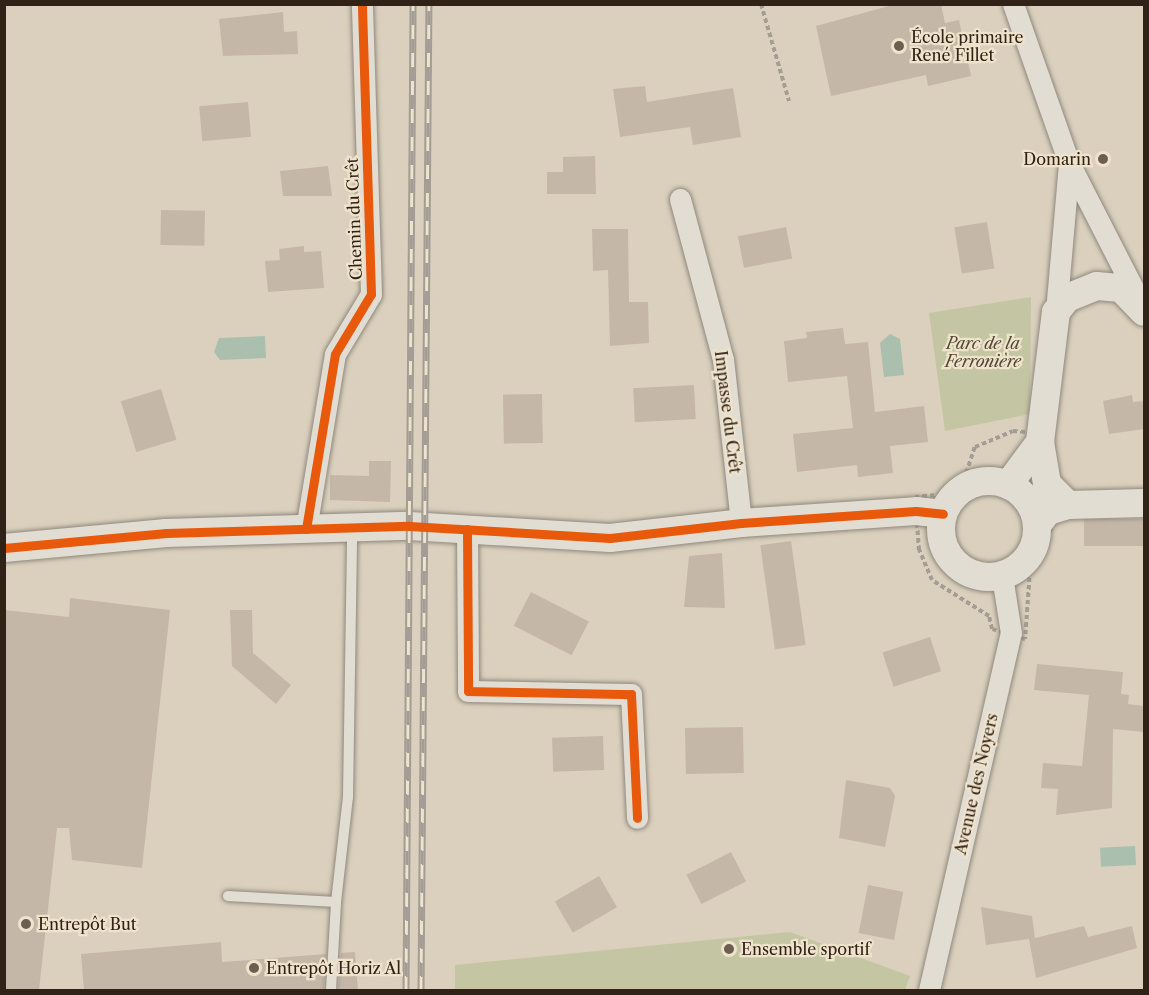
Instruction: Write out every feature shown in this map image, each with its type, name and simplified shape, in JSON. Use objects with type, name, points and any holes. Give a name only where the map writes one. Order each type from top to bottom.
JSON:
[{"type":"street","name":"Chemin du Crêt","points":[[306,529],[334,354],[371,294],[362,4]]},
{"type":"street","points":[[1013,4],[1069,163],[1142,306]]},
{"type":"street","points":[[1068,505],[1047,484],[1041,436],[1056,312],[1069,163]]},
{"type":"street","name":"Impasse du Crêt","points":[[680,199],[723,359],[741,523]]},
{"type":"street","points":[[1056,312],[1067,298],[1097,286],[1121,288],[1142,306]]},
{"type":"street","points":[[1008,485],[1041,436]]},
{"type":"street","points":[[4,548],[166,533],[352,528],[467,529],[610,538],[741,523],[930,512],[969,485],[988,481],[1008,485],[1028,501],[1037,525],[1034,548],[1021,566],[1002,576],[981,577],[948,554],[930,512]]},
{"type":"street","points":[[1037,525],[1048,511],[1068,505],[1144,503]]},
{"type":"street","points":[[467,529],[468,692],[631,694],[637,818]]},
{"type":"street","name":"Avenue des Noyers","points":[[929,990],[1011,633],[1002,576]]},
{"type":"lane","points":[[331,990],[336,902],[348,797],[352,528]]},
{"type":"lane","points":[[228,896],[336,902]]},
{"type":"path","points":[[761,4],[789,101]]},
{"type":"path","points":[[1013,431],[1041,436],[1053,434],[1052,480],[1065,493],[1068,505],[1070,515],[1055,521],[1030,570],[1025,639],[992,629],[988,616],[932,580],[920,550],[930,512],[915,497],[945,494],[964,480],[975,447],[1013,431]]},
{"type":"green space","name":"Parc de la Ferronière","points":[[1031,297],[1030,414],[945,431],[929,313]]},
{"type":"green space","name":"Ensemble sportif","points":[[790,932],[910,976],[905,990],[455,990],[455,965]]},
{"type":"shaded area","points":[[890,334],[900,339],[904,375],[884,377],[880,343]]},
{"type":"shaded area","points":[[265,336],[266,358],[220,360],[214,352],[219,338]]},
{"type":"shaded area","points":[[1135,846],[1136,865],[1101,867],[1100,848]]},
{"type":"building","points":[[896,4],[941,4],[945,23],[959,20],[971,76],[928,86],[926,75],[831,96],[816,26]]},
{"type":"building","points":[[283,12],[284,32],[297,31],[298,54],[223,56],[219,19]]},
{"type":"building","points":[[645,86],[647,102],[733,88],[741,137],[693,145],[690,127],[620,137],[613,89]]},
{"type":"building","points":[[248,102],[251,137],[202,141],[199,106]]},
{"type":"building","points":[[595,156],[596,194],[547,194],[547,172],[563,172],[563,157]]},
{"type":"building","points":[[328,166],[332,196],[283,196],[280,171]]},
{"type":"building","points":[[161,210],[205,211],[204,246],[160,245]]},
{"type":"building","points":[[987,222],[994,268],[962,274],[954,227]]},
{"type":"building","points":[[786,227],[792,258],[744,268],[738,236]]},
{"type":"building","points":[[592,229],[628,229],[629,302],[648,302],[649,343],[610,346],[608,270],[593,271]]},
{"type":"building","points":[[304,246],[304,252],[321,251],[324,288],[268,292],[265,261],[280,260],[279,249]]},
{"type":"building","points":[[843,328],[845,344],[868,342],[875,412],[924,406],[928,442],[890,446],[893,473],[858,477],[857,465],[797,472],[793,434],[853,428],[847,376],[788,382],[784,341],[807,338],[806,332]]},
{"type":"building","points":[[694,385],[696,419],[635,422],[633,388]]},
{"type":"building","points":[[161,389],[176,440],[136,452],[121,401]]},
{"type":"building","points":[[542,394],[543,443],[504,444],[503,395]]},
{"type":"building","points":[[1132,395],[1133,402],[1144,401],[1144,429],[1109,434],[1103,401]]},
{"type":"building","points":[[369,461],[391,461],[390,502],[330,500],[330,475],[369,476]]},
{"type":"building","points":[[1084,519],[1144,519],[1144,546],[1084,546]]},
{"type":"building","points":[[791,541],[806,645],[775,649],[760,545]]},
{"type":"building","points":[[722,553],[725,608],[684,607],[689,556]]},
{"type":"building","points":[[531,592],[589,622],[572,655],[514,626]]},
{"type":"building","points":[[70,598],[170,610],[142,868],[72,860],[69,828],[57,828],[39,990],[4,990],[4,610],[69,617]]},
{"type":"building","points":[[230,610],[252,610],[253,653],[291,685],[276,704],[232,666]]},
{"type":"building","points":[[930,637],[941,671],[894,687],[882,652]]},
{"type":"building","points":[[1037,664],[1123,672],[1121,694],[1129,695],[1128,704],[1144,706],[1144,732],[1113,729],[1112,808],[1056,815],[1058,789],[1041,788],[1043,763],[1082,766],[1089,695],[1034,690]]},
{"type":"building","points":[[743,727],[744,773],[686,774],[685,728]]},
{"type":"building","points":[[603,736],[604,770],[553,772],[552,738]]},
{"type":"building","points":[[846,780],[890,788],[895,796],[885,847],[839,838]]},
{"type":"building","points":[[731,852],[746,881],[701,904],[686,875]]},
{"type":"building","points":[[599,876],[617,907],[573,933],[555,902]]},
{"type":"building","points":[[868,885],[903,892],[894,940],[859,933]]},
{"type":"building","points":[[981,907],[1032,916],[1035,938],[1084,926],[1088,937],[1132,926],[1137,948],[1036,978],[1029,939],[986,945]]},
{"type":"building","name":"Entrepôt Horiz Al","points":[[221,942],[222,962],[326,954],[324,990],[84,990],[81,954]]},
{"type":"building","points":[[355,952],[358,990],[338,990],[341,953]]},
{"type":"railway","points":[[406,990],[413,4]]},
{"type":"railway","points":[[421,990],[429,4]]},
{"type":"cycle path","points":[[306,529],[335,354],[371,294],[362,4]]},
{"type":"cycle path","points":[[4,548],[166,533],[409,526],[610,538],[741,523],[916,511],[943,514]]},
{"type":"cycle path","points":[[467,529],[468,691],[631,694],[637,818]]},
{"type":"place","name":"École primaire René Fillet","points":[[899,46]]},
{"type":"place","name":"Domarin","points":[[1103,159]]},
{"type":"place","name":"Entrepôt But","points":[[26,924]]},
{"type":"place","name":"Ensemble sportif","points":[[729,949]]},
{"type":"place","name":"Entrepôt Horiz Al","points":[[254,968]]}]
